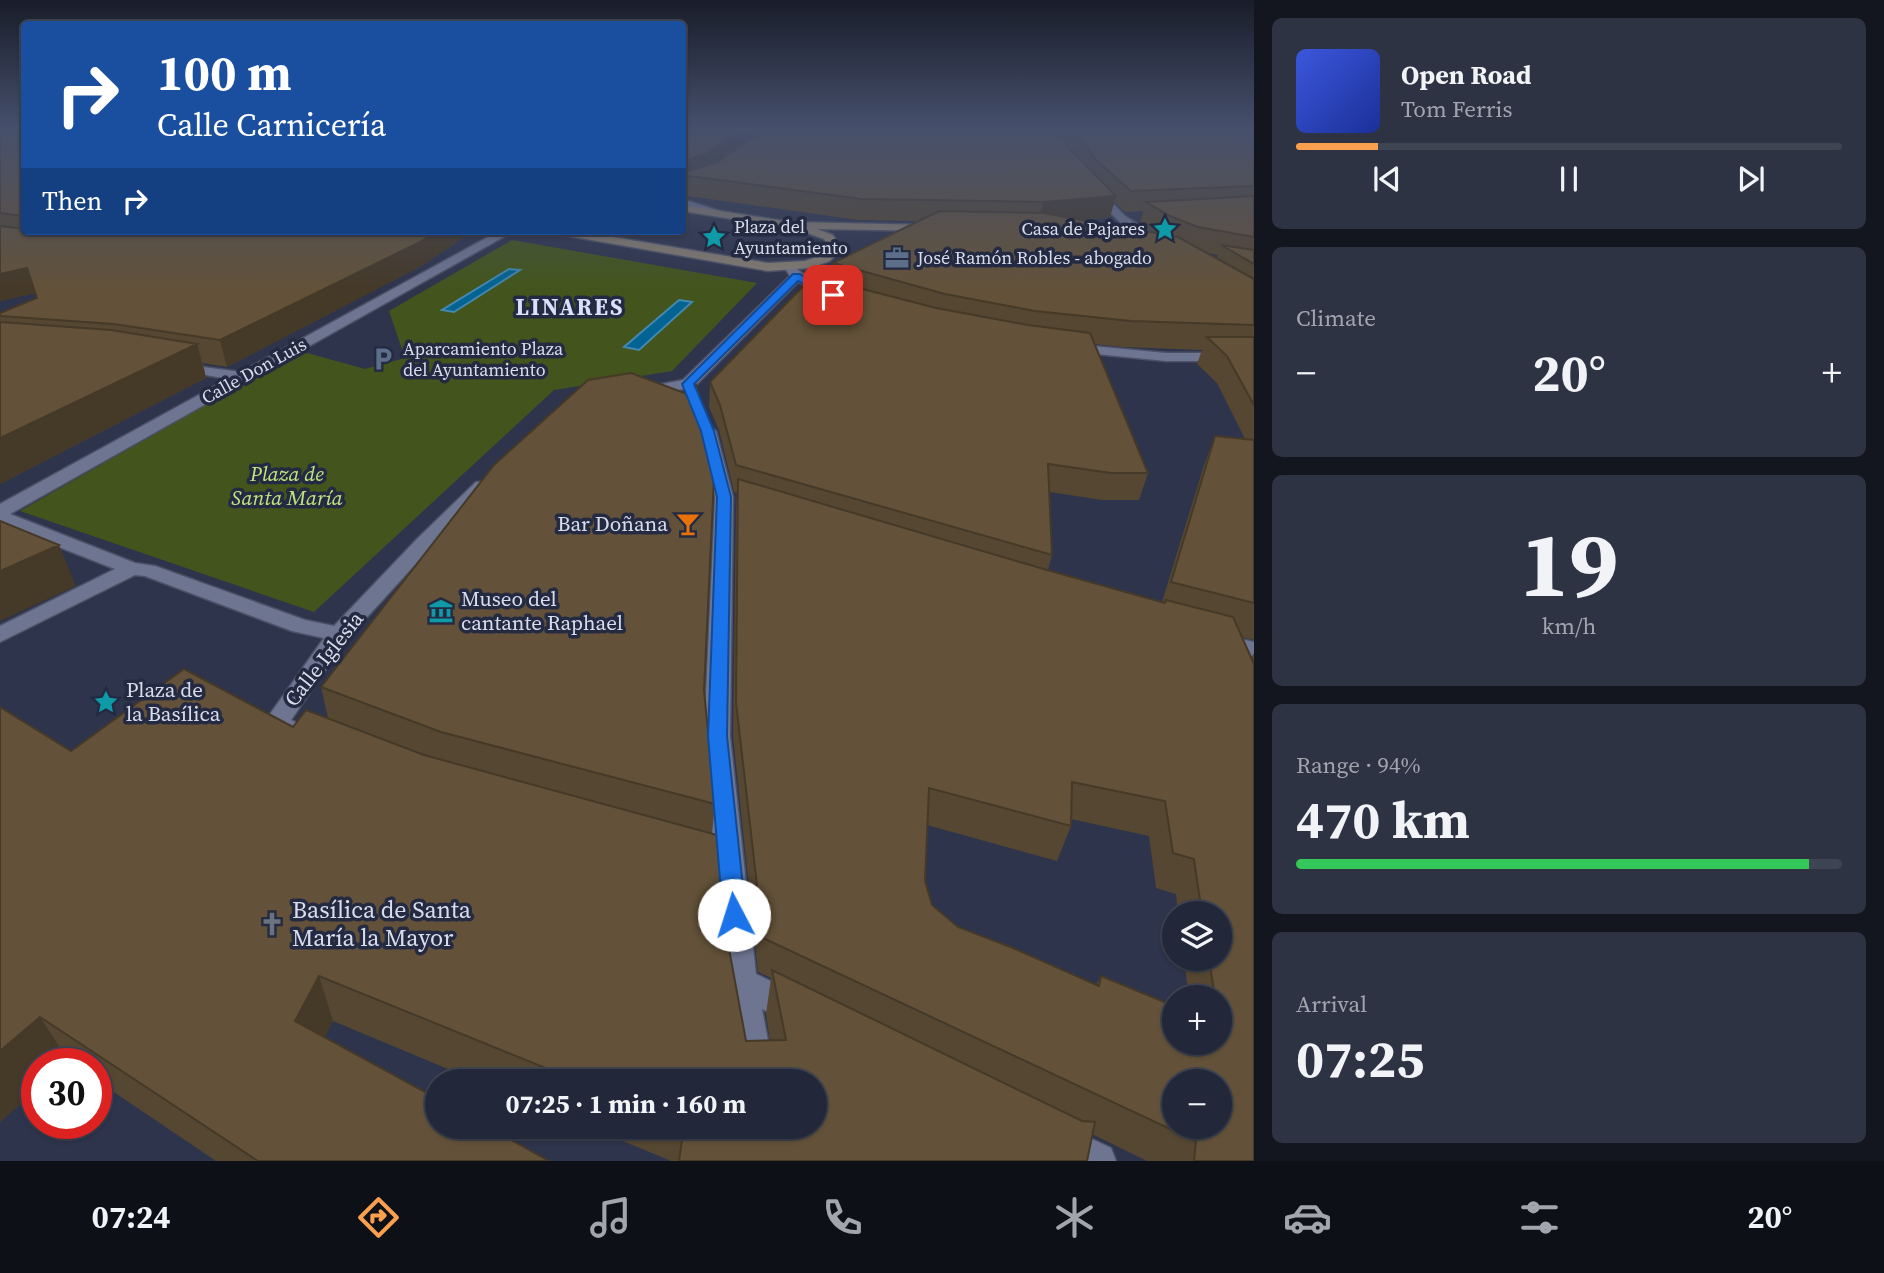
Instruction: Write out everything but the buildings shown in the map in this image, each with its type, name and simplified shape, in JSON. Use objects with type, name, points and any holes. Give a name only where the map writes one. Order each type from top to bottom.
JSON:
[{"type":"main road","points":[[579,235],[793,272],[831,255],[835,248],[832,239],[825,234],[793,225],[686,209]]},
{"type":"main road","points":[[793,225],[943,228]]},
{"type":"main road","points":[[602,235],[631,244]]},
{"type":"main road","points":[[1138,247],[1176,254]]},
{"type":"street","points":[[1087,183],[1116,221],[1176,254]]},
{"type":"street","points":[[686,203],[716,213]]},
{"type":"street","points":[[1116,221],[1148,216]]},
{"type":"street","name":"Calle Don Luis","points":[[0,514],[241,377],[501,235]]},
{"type":"street","points":[[620,396],[688,384],[793,272],[846,300]]},
{"type":"street","points":[[1061,347],[1166,357],[1254,357]]},
{"type":"street","points":[[162,363],[241,377]]},
{"type":"street","points":[[688,384],[708,431],[724,497],[717,736],[741,982],[757,1069]]},
{"type":"street","name":"Calle Iglesia","points":[[313,739],[275,724],[339,634],[425,542],[499,470]]},
{"type":"street","points":[[724,497],[750,505]]},
{"type":"street","name":"Calle Don Luis","points":[[0,514],[132,569],[148,570],[300,626],[339,634]]},
{"type":"street","points":[[0,635],[132,569]]},
{"type":"street","points":[[1204,638],[1230,645],[1247,659]]},
{"type":"street","points":[[678,855],[730,870]]},
{"type":"street","points":[[741,982],[815,1019]]},
{"type":"street","points":[[1037,1130],[1098,1161]]},
{"type":"green space","name":"Plaza de Santa María","points":[[512,240],[757,283],[672,371],[554,390],[314,612],[20,511],[300,351],[365,369],[405,358],[389,311]]},
{"type":"water","points":[[509,269],[520,270],[454,312],[442,310]]},
{"type":"water","points":[[679,300],[692,302],[639,350],[624,347]]},
{"type":"place","name":"Casa de Pajares","points":[[1165,229]]},
{"type":"place","name":"Plaza del Ayuntamiento","points":[[714,237]]},
{"type":"place","name":"José Ramón Robles - abogado","points":[[897,258]]},
{"type":"place","name":"Aparcamiento Plaza del Ayuntamiento","points":[[383,359]]},
{"type":"place","name":"Bar Doñana","points":[[688,524]]},
{"type":"place","name":"Museo del cantante Raphael","points":[[441,611]]},
{"type":"place","name":"Plaza de la Basílica","points":[[106,702]]},
{"type":"place","name":"Basílica de Santa María la Mayor","points":[[272,924]]},
{"type":"district","name":"LINARES","points":[[570,307]]},
{"type":"route","points":[[734,915],[717,736],[724,497],[708,431],[688,384],[797,276],[833,295]]}]
